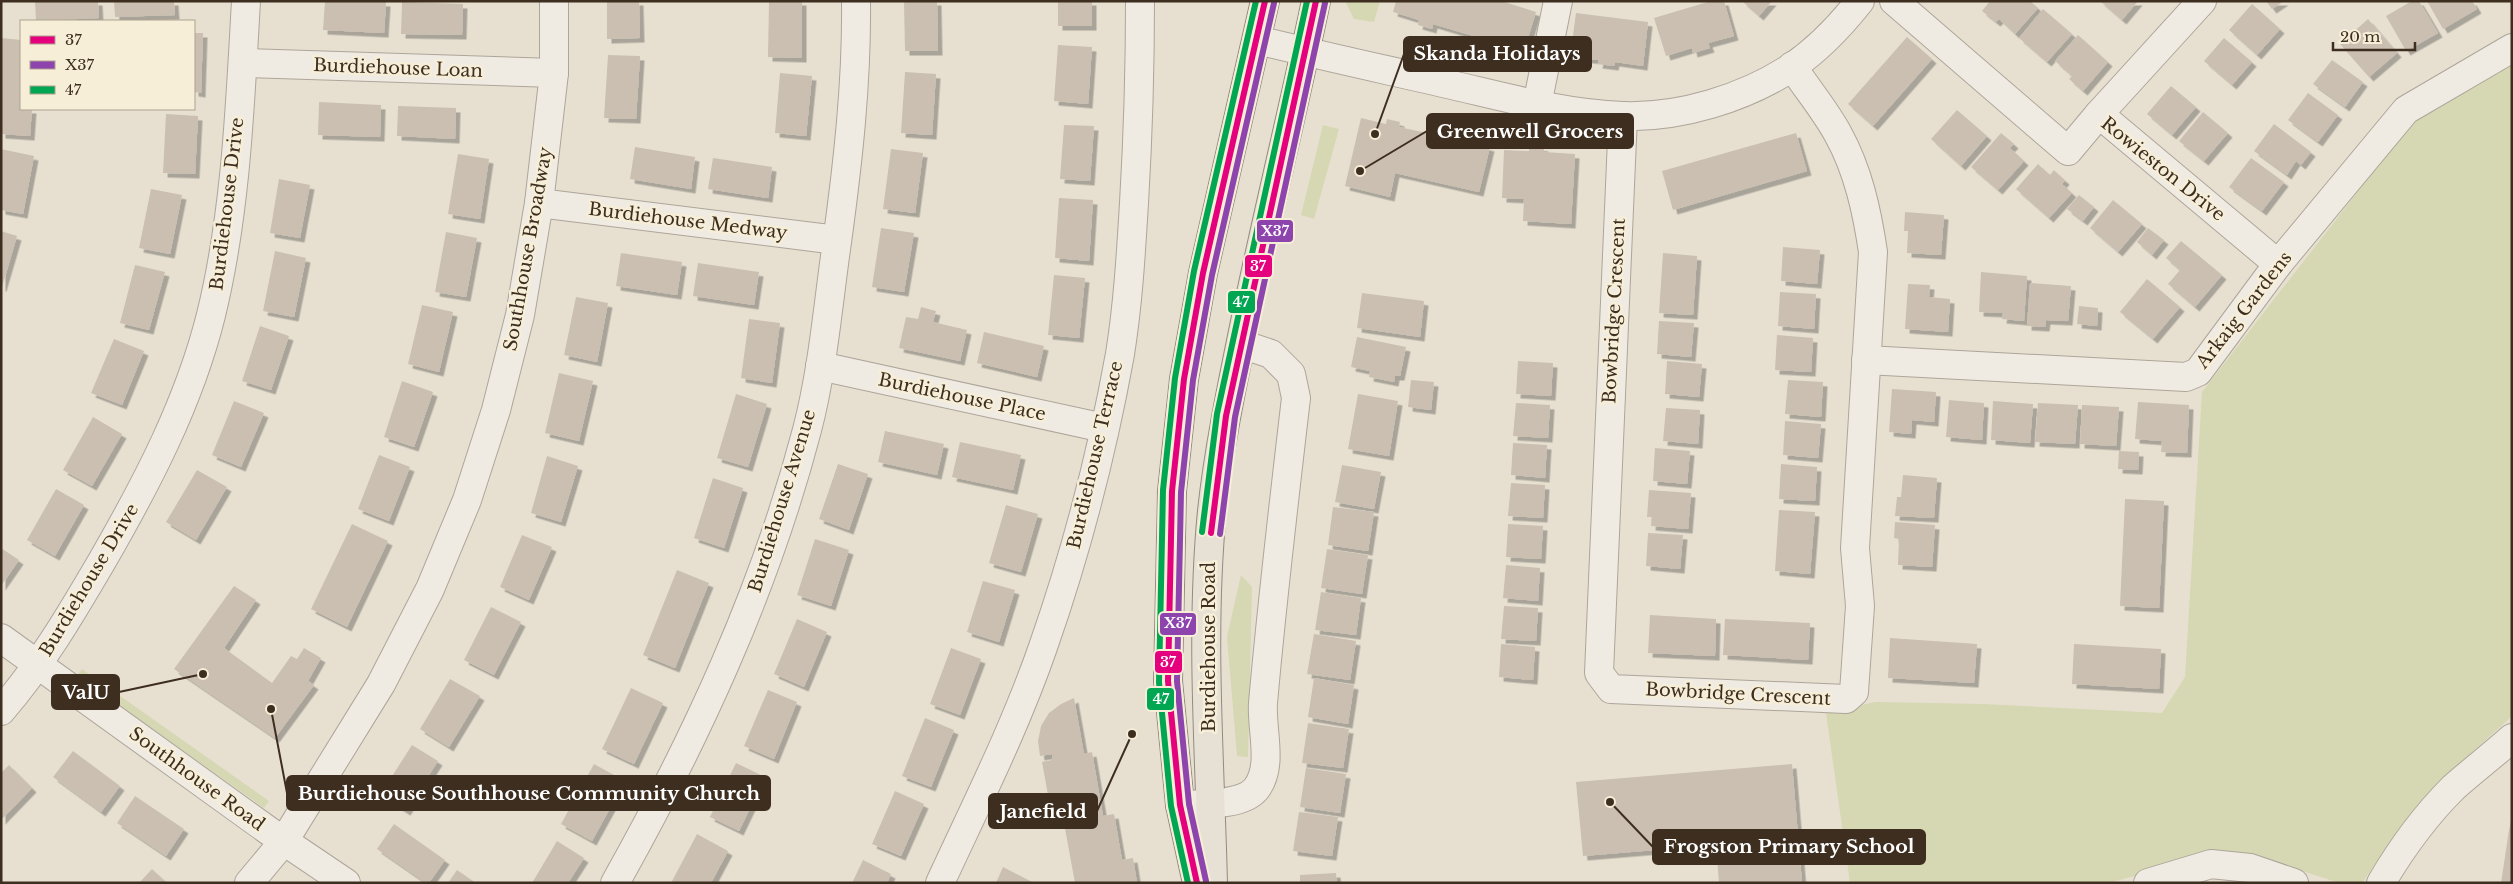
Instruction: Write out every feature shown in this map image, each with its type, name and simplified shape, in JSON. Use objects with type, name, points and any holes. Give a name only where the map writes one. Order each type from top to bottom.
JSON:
[{"type":"main road","name":"Burdiehouse Road","points":[[1197,883],[1180,805],[1168,681],[1172,491],[1184,379],[1203,273],[1265,1]]},
{"type":"main road","name":"Burdiehouse Road","points":[[1213,883],[1205,674],[1206,591],[1213,510],[1226,416],[1316,1]]},
{"type":"street","name":"Burdiehouse Drive","points":[[1,711],[56,639],[149,478],[181,407],[194,371],[211,316],[223,257],[235,160],[246,1]]},
{"type":"street","name":"Southhouse Broadway","points":[[249,883],[284,841],[400,650],[430,589],[467,500],[496,410],[520,315],[539,203],[554,73],[554,1]]},
{"type":"street","name":"Burdiehouse Avenue","points":[[615,883],[686,753],[746,614],[808,429],[820,366],[846,175],[854,77],[856,1]]},
{"type":"street","name":"Burdiehouse Terrace","points":[[940,883],[1000,756],[1043,648],[1074,546],[1104,428],[1120,353],[1132,248],[1140,78],[1140,1]]},
{"type":"street","points":[[1537,105],[1558,1]]},
{"type":"street","points":[[1257,40],[1537,105],[1624,116],[1669,113],[1714,102],[1754,88],[1792,66],[1821,42],[1860,1]]},
{"type":"street","name":"Rowieston Drive","points":[[1894,1],[2068,151],[2099,114],[2278,264]]},
{"type":"street","points":[[2099,114],[2202,1]]},
{"type":"street","name":"Arkaig Gardens","points":[[1866,360],[2186,377],[2198,372],[2278,264],[2406,110],[2512,48]]},
{"type":"street","name":"Burdiehouse Loan","points":[[242,62],[554,73]]},
{"type":"street","name":"Bowbridge Crescent","points":[[1624,116],[1599,673],[1611,689],[1846,699],[1854,692],[1860,606],[1855,548],[1873,252],[1868,215],[1854,168],[1838,133],[1792,66]]},
{"type":"street","name":"Burdiehouse Medway","points":[[539,203],[837,240]]},
{"type":"street","points":[[1180,805],[1230,803],[1255,789],[1265,766],[1263,707],[1277,551],[1296,398],[1292,374],[1271,354],[1241,344]]},
{"type":"street","name":"Burdiehouse Place","points":[[820,366],[1104,428]]},
{"type":"street","name":"Southhouse Road","points":[[1,638],[284,841],[346,883]]},
{"type":"street","points":[[2381,883],[2396,857],[2423,821],[2454,788],[2512,738]]},
{"type":"street","points":[[2148,883],[2211,864],[2250,868],[2294,883]]},
{"type":"green space","points":[[1345,1],[1380,1],[1374,22],[1354,19]]},
{"type":"green space","points":[[2512,64],[2512,716],[2445,777],[2401,827],[2362,883],[2339,883],[2269,860],[2220,852],[2109,883],[1850,883],[1826,713],[1875,702],[1984,704],[2162,713],[2185,677],[2202,392],[2415,118]]},
{"type":"green space","points":[[1323,125],[1339,129],[1314,219],[1301,215]]},
{"type":"green space","points":[[1241,575],[1252,587],[1248,757],[1237,756],[1227,637]]},
{"type":"green space","points":[[82,669],[269,801],[264,808],[77,676]]},
{"type":"building","points":[[35,1],[98,1],[99,18],[36,20]]},
{"type":"building","points":[[114,1],[174,1],[175,15],[115,17]]},
{"type":"building","points":[[325,1],[386,2],[384,33],[323,30]]},
{"type":"building","points":[[607,1],[639,1],[640,38],[607,39]]},
{"type":"building","points":[[769,1],[802,1],[802,58],[768,57]]},
{"type":"building","points":[[904,1],[937,1],[938,51],[905,51]]},
{"type":"building","points":[[1058,1],[1092,1],[1092,26],[1058,26]]},
{"type":"building","points":[[1396,1],[1501,1],[1536,12],[1524,51],[1499,43],[1497,49],[1486,45],[1487,40],[1433,24],[1432,29],[1418,25],[1419,20],[1393,12]]},
{"type":"building","points":[[1711,1],[1724,1],[1734,36],[1708,43],[1710,48],[1693,53],[1692,48],[1666,56],[1654,18]]},
{"type":"building","points":[[1742,1],[1772,1],[1759,16]]},
{"type":"building","points":[[1990,1],[2030,1],[2038,8],[2015,34],[1999,19],[1996,22],[1982,11]]},
{"type":"building","points":[[2100,1],[2138,1],[2122,20]]},
{"type":"building","points":[[2266,1],[2284,1],[2272,9]]},
{"type":"building","points":[[2412,1],[2419,1],[2438,33],[2406,51],[2386,16]]},
{"type":"building","points":[[2427,1],[2472,1],[2477,9],[2443,29]]},
{"type":"building","points":[[402,2],[463,4],[462,35],[401,34]]},
{"type":"building","points":[[2252,4],[2280,29],[2257,55],[2229,30]]},
{"type":"building","points":[[2043,9],[2072,34],[2047,62],[2019,38]]},
{"type":"building","points":[[1576,13],[1648,22],[1643,66],[1615,62],[1614,66],[1598,64],[1599,60],[1570,57]]},
{"type":"building","points":[[2368,19],[2397,53],[2369,77],[2340,44]]},
{"type":"building","points":[[195,33],[203,33],[201,93],[195,92]]},
{"type":"building","points":[[2078,35],[2108,62],[2083,91],[2069,79],[2072,76],[2055,61]]},
{"type":"building","points":[[1907,37],[1932,59],[1873,126],[1848,104]]},
{"type":"building","points":[[1,38],[20,40],[20,110],[32,110],[30,136],[1,134]]},
{"type":"building","points":[[2224,38],[2252,62],[2232,85],[2204,61]]},
{"type":"building","points":[[1058,45],[1092,47],[1088,104],[1054,101]]},
{"type":"building","points":[[608,55],[640,56],[636,119],[604,118]]},
{"type":"building","points":[[2332,60],[2363,82],[2345,107],[2313,84]]},
{"type":"building","points":[[905,72],[936,74],[932,135],[901,133]]},
{"type":"building","points":[[780,73],[812,76],[806,136],[775,133]]},
{"type":"building","points":[[2171,86],[2196,107],[2172,135],[2147,114]]},
{"type":"building","points":[[2308,93],[2338,115],[2318,142],[2288,120]]},
{"type":"building","points":[[319,102],[381,105],[380,137],[318,135]]},
{"type":"building","points":[[398,106],[456,108],[455,139],[397,136]]},
{"type":"building","points":[[1957,110],[1987,136],[1961,166],[1931,139]]},
{"type":"building","points":[[2203,112],[2228,133],[2204,161],[2179,141]]},
{"type":"building","points":[[166,114],[198,116],[195,174],[163,173]]},
{"type":"building","points":[[1361,118],[1386,124],[1387,119],[1400,122],[1399,127],[1450,138],[1451,134],[1466,138],[1465,141],[1490,147],[1479,192],[1395,173],[1390,197],[1345,186]]},
{"type":"building","points":[[2274,124],[2311,152],[2301,165],[2296,161],[2287,175],[2254,151]]},
{"type":"building","points":[[1064,125],[1094,126],[1090,181],[1060,179]]},
{"type":"building","points":[[1796,133],[1807,171],[1673,210],[1662,171]]},
{"type":"building","points":[[2001,133],[2014,144],[2010,148],[2024,161],[1998,190],[1971,167]]},
{"type":"building","points":[[1529,146],[1544,147],[1544,152],[1575,154],[1571,224],[1523,221],[1524,199],[1502,198],[1504,150],[1529,151]]},
{"type":"building","points":[[635,147],[695,157],[691,189],[630,179]]},
{"type":"building","points":[[1,149],[34,156],[23,214],[1,210]]},
{"type":"building","points":[[891,149],[923,153],[915,213],[883,209]]},
{"type":"building","points":[[458,154],[489,159],[480,219],[448,214]]},
{"type":"building","points":[[713,158],[772,167],[768,198],[708,189]]},
{"type":"building","points":[[2251,158],[2284,182],[2262,211],[2229,187]]},
{"type":"building","points":[[2038,164],[2050,175],[2054,170],[2065,180],[2062,184],[2072,193],[2049,218],[2016,189]]},
{"type":"building","points":[[279,179],[310,185],[300,238],[270,233]]},
{"type":"building","points":[[151,189],[182,195],[170,254],[139,248]]},
{"type":"building","points":[[2079,195],[2094,207],[2083,221],[2067,209]]},
{"type":"building","points":[[1059,198],[1093,200],[1089,261],[1055,258]]},
{"type":"building","points":[[2113,200],[2142,224],[2118,252],[2090,228]]},
{"type":"building","points":[[1905,212],[1944,215],[1941,255],[1907,253],[1908,231],[1904,231]]},
{"type":"building","points":[[881,228],[914,233],[904,292],[872,287]]},
{"type":"building","points":[[2148,228],[2164,240],[2152,255],[2137,242]]},
{"type":"building","points":[[1,231],[17,236],[2,287],[1,287]]},
{"type":"building","points":[[446,232],[477,238],[466,297],[435,292]]},
{"type":"building","points":[[2181,241],[2222,275],[2195,307],[2168,284],[2180,270],[2166,258]]},
{"type":"building","points":[[1783,247],[1820,250],[1817,284],[1781,281]]},
{"type":"building","points":[[275,251],[306,258],[294,317],[263,311]]},
{"type":"building","points":[[621,253],[682,262],[677,295],[616,286]]},
{"type":"building","points":[[1663,253],[1697,256],[1693,315],[1659,313]]},
{"type":"building","points":[[698,263],[759,272],[754,305],[693,296]]},
{"type":"building","points":[[135,265],[165,272],[149,330],[120,323]]},
{"type":"building","points":[[1981,272],[2027,276],[2024,321],[2002,319],[2003,313],[1979,312]]},
{"type":"building","points":[[1054,275],[1085,278],[1079,338],[1048,335]]},
{"type":"building","points":[[2147,279],[2180,307],[2153,339],[2120,312]]},
{"type":"building","points":[[2030,283],[2071,286],[2068,321],[2046,320],[2045,327],[2027,326]]},
{"type":"building","points":[[1908,284],[1930,285],[1929,297],[1950,299],[1948,332],[1905,329]]},
{"type":"building","points":[[1780,292],[1816,294],[1814,329],[1778,326]]},
{"type":"building","points":[[1362,293],[1424,301],[1420,337],[1357,328]]},
{"type":"building","points":[[576,297],[608,303],[597,362],[564,355]]},
{"type":"building","points":[[422,305],[453,312],[439,372],[408,364]]},
{"type":"building","points":[[2079,306],[2098,308],[2097,326],[2077,324]]},
{"type":"building","points":[[921,307],[936,311],[933,322],[967,330],[960,361],[899,348],[906,317],[918,319]]},
{"type":"building","points":[[749,319],[780,323],[772,383],[741,378]]},
{"type":"building","points":[[1659,321],[1694,323],[1691,357],[1657,354]]},
{"type":"building","points":[[260,326],[289,336],[271,390],[242,381]]},
{"type":"building","points":[[984,332],[1044,346],[1037,377],[977,363]]},
{"type":"building","points":[[1777,335],[1813,338],[1811,372],[1775,370]]},
{"type":"building","points":[[1357,337],[1406,347],[1400,376],[1395,376],[1394,382],[1369,377],[1370,371],[1351,367]]},
{"type":"building","points":[[114,339],[144,351],[122,405],[91,393]]},
{"type":"building","points":[[1518,361],[1553,363],[1551,396],[1516,394]]},
{"type":"building","points":[[1667,361],[1702,364],[1699,397],[1665,394]]},
{"type":"building","points":[[559,373],[593,381],[579,441],[545,433]]},
{"type":"building","points":[[1411,380],[1434,382],[1431,410],[1408,407]]},
{"type":"building","points":[[1788,380],[1823,382],[1821,417],[1785,414]]},
{"type":"building","points":[[402,381],[433,392],[414,447],[384,437]]},
{"type":"building","points":[[1892,389],[1936,392],[1934,422],[1912,420],[1911,434],[1889,432]]},
{"type":"building","points":[[736,394],[767,404],[748,467],[717,458]]},
{"type":"building","points":[[1358,394],[1398,401],[1389,456],[1348,449]]},
{"type":"building","points":[[1949,400],[1984,403],[1982,440],[1946,437]]},
{"type":"building","points":[[234,401],[264,413],[241,467],[212,455]]},
{"type":"building","points":[[1993,401],[2033,404],[2030,443],[1991,440]]},
{"type":"building","points":[[2138,402],[2189,405],[2187,453],[2161,452],[2162,441],[2135,439]]},
{"type":"building","points":[[1516,403],[1550,405],[1548,438],[1513,436]]},
{"type":"building","points":[[2038,403],[2078,405],[2075,444],[2035,442]]},
{"type":"building","points":[[2082,405],[2119,407],[2116,446],[2080,444]]},
{"type":"building","points":[[1666,408],[1700,410],[1698,444],[1663,441]]},
{"type":"building","points":[[93,417],[122,434],[92,486],[63,470]]},
{"type":"building","points":[[1785,421],[1821,424],[1818,458],[1783,455]]},
{"type":"building","points":[[885,431],[944,444],[937,475],[878,462]]},
{"type":"building","points":[[960,442],[1021,455],[1013,490],[952,477]]},
{"type":"building","points":[[1513,443],[1547,445],[1545,478],[1511,475]]},
{"type":"building","points":[[1655,448],[1690,451],[1687,484],[1653,481]]},
{"type":"building","points":[[2119,451],[2139,452],[2138,470],[2118,469]]},
{"type":"building","points":[[379,455],[410,467],[389,521],[358,509]]},
{"type":"building","points":[[547,456],[578,466],[561,522],[531,513]]},
{"type":"building","points":[[838,464],[868,474],[849,530],[819,519]]},
{"type":"building","points":[[1781,464],[1817,467],[1815,501],[1779,499]]},
{"type":"building","points":[[1342,465],[1381,472],[1374,509],[1335,502]]},
{"type":"building","points":[[197,470],[227,487],[196,540],[166,522]]},
{"type":"building","points":[[1903,475],[1937,478],[1934,518],[1895,516],[1897,497],[1901,497]]},
{"type":"building","points":[[713,478],[743,488],[724,548],[694,538]]},
{"type":"building","points":[[1511,483],[1545,485],[1543,518],[1508,516]]},
{"type":"building","points":[[56,489],[84,505],[55,556],[27,540]]},
{"type":"building","points":[[1649,490],[1691,493],[1688,529],[1651,526],[1652,517],[1647,517]]},
{"type":"building","points":[[2125,499],[2164,501],[2159,608],[2120,606]]},
{"type":"building","points":[[1006,505],[1038,514],[1021,572],[989,563]]},
{"type":"building","points":[[1333,507],[1374,512],[1368,551],[1328,545]]},
{"type":"building","points":[[1779,510],[1815,512],[1810,574],[1775,571]]},
{"type":"building","points":[[1895,522],[1935,525],[1932,567],[1898,565],[1899,539],[1894,538]]},
{"type":"building","points":[[352,524],[388,541],[347,627],[311,609]]},
{"type":"building","points":[[1508,524],[1543,526],[1541,559],[1506,557]]},
{"type":"building","points":[[1648,533],[1683,535],[1680,569],[1646,566]]},
{"type":"building","points":[[522,535],[552,547],[529,600],[500,587]]},
{"type":"building","points":[[815,539],[849,550],[831,606],[797,595]]},
{"type":"building","points":[[1,548],[19,560],[1,586]]},
{"type":"building","points":[[1327,549],[1368,555],[1362,594],[1321,588]]},
{"type":"building","points":[[1506,565],[1540,568],[1538,601],[1503,598]]},
{"type":"building","points":[[677,570],[709,583],[675,668],[643,655]]},
{"type":"building","points":[[983,581],[1015,590],[999,642],[967,632]]},
{"type":"building","points":[[234,586],[256,600],[224,648],[272,683],[291,656],[297,659],[304,648],[321,658],[308,681],[314,685],[275,738],[174,669]]},
{"type":"building","points":[[1321,592],[1361,598],[1356,635],[1315,630]]},
{"type":"building","points":[[1504,606],[1538,608],[1536,641],[1501,639]]},
{"type":"building","points":[[491,607],[521,622],[494,675],[464,660]]},
{"type":"building","points":[[1650,615],[1716,619],[1715,656],[1648,653]]},
{"type":"building","points":[[797,619],[827,632],[804,687],[774,674]]},
{"type":"building","points":[[1725,619],[1810,623],[1808,660],[1723,655]]},
{"type":"building","points":[[1314,634],[1356,641],[1350,680],[1307,674]]},
{"type":"building","points":[[1890,638],[1977,644],[1974,683],[1888,678]]},
{"type":"building","points":[[1501,644],[1535,647],[1533,680],[1499,677]]},
{"type":"building","points":[[2074,644],[2161,649],[2159,689],[2072,684]]},
{"type":"building","points":[[951,648],[981,659],[960,715],[930,704]]},
{"type":"building","points":[[1314,678],[1354,685],[1348,724],[1308,717]]},
{"type":"building","points":[[450,679],[480,696],[449,747],[420,729]]},
{"type":"building","points":[[631,688],[663,703],[634,764],[602,749]]},
{"type":"building","points":[[768,690],[797,702],[774,759],[744,746]]},
{"type":"building","points":[[1074,698],[1084,754],[1092,752],[1103,816],[1114,814],[1122,860],[1133,858],[1137,883],[1075,883],[1064,823],[1071,822],[1070,814],[1052,817],[1042,762],[1052,760],[1052,754],[1040,756],[1038,741],[1041,726],[1049,713],[1061,704]]},
{"type":"building","points":[[925,718],[954,730],[931,787],[902,776]]},
{"type":"building","points":[[1308,723],[1349,729],[1343,768],[1302,763]]},
{"type":"building","points":[[412,745],[438,761],[406,811],[380,795]]},
{"type":"building","points":[[73,751],[120,786],[101,812],[53,777]]},
{"type":"building","points":[[736,763],[765,777],[739,831],[710,817]]},
{"type":"building","points":[[594,764],[625,781],[592,841],[561,824]]},
{"type":"building","points":[[1792,764],[1802,883],[1719,883],[1716,845],[1583,856],[1576,782]]},
{"type":"building","points":[[9,765],[32,788],[1,820],[1,773]]},
{"type":"building","points":[[1306,768],[1346,774],[1340,813],[1300,807]]},
{"type":"building","points":[[895,791],[924,804],[901,856],[872,844]]},
{"type":"building","points":[[135,796],[184,829],[166,856],[117,823]]},
{"type":"building","points":[[1299,812],[1338,817],[1332,856],[1293,851]]},
{"type":"building","points":[[2511,821],[2512,883],[2501,883],[2509,830]]},
{"type":"building","points":[[394,824],[445,860],[429,883],[426,883],[377,849]]},
{"type":"building","points":[[697,834],[728,851],[711,883],[671,883]]},
{"type":"building","points":[[557,841],[584,858],[568,883],[532,883]]},
{"type":"building","points":[[863,860],[891,874],[887,883],[852,883]]},
{"type":"building","points":[[1003,867],[1034,883],[996,883]]},
{"type":"building","points":[[152,869],[167,883],[139,883]]},
{"type":"building","points":[[457,870],[476,883],[448,883]]},
{"type":"building","points":[[1336,873],[1337,883],[1300,883],[1300,875]]},
{"type":"transit line","name":"47","points":[[1188,883],[1171,806],[1159,682],[1163,490],[1175,378],[1194,271],[1256,1]]},
{"type":"transit line","name":"37","points":[[1197,883],[1180,805],[1168,681],[1172,491],[1184,379],[1203,273],[1265,1]]},
{"type":"transit line","name":"47","points":[[1202,532],[1217,414],[1307,1]]},
{"type":"transit line","name":"37","points":[[1211,533],[1226,416],[1316,1]]},
{"type":"transit line","name":"X37","points":[[1206,881],[1189,804],[1177,681],[1181,492],[1193,380],[1212,275],[1274,3]]},
{"type":"transit line","name":"X37","points":[[1220,534],[1235,417],[1325,3]]},
{"type":"place","name":"Skanda Holidays","points":[[1375,134]]},
{"type":"place","name":"Greenwell Grocers","points":[[1360,171]]},
{"type":"place","name":"ValU","points":[[203,674]]},
{"type":"place","name":"Burdiehouse Southhouse Community Church","points":[[271,709]]},
{"type":"place","name":"Janefield","points":[[1132,734]]},
{"type":"place","name":"Frogston Primary School","points":[[1610,802]]}]
